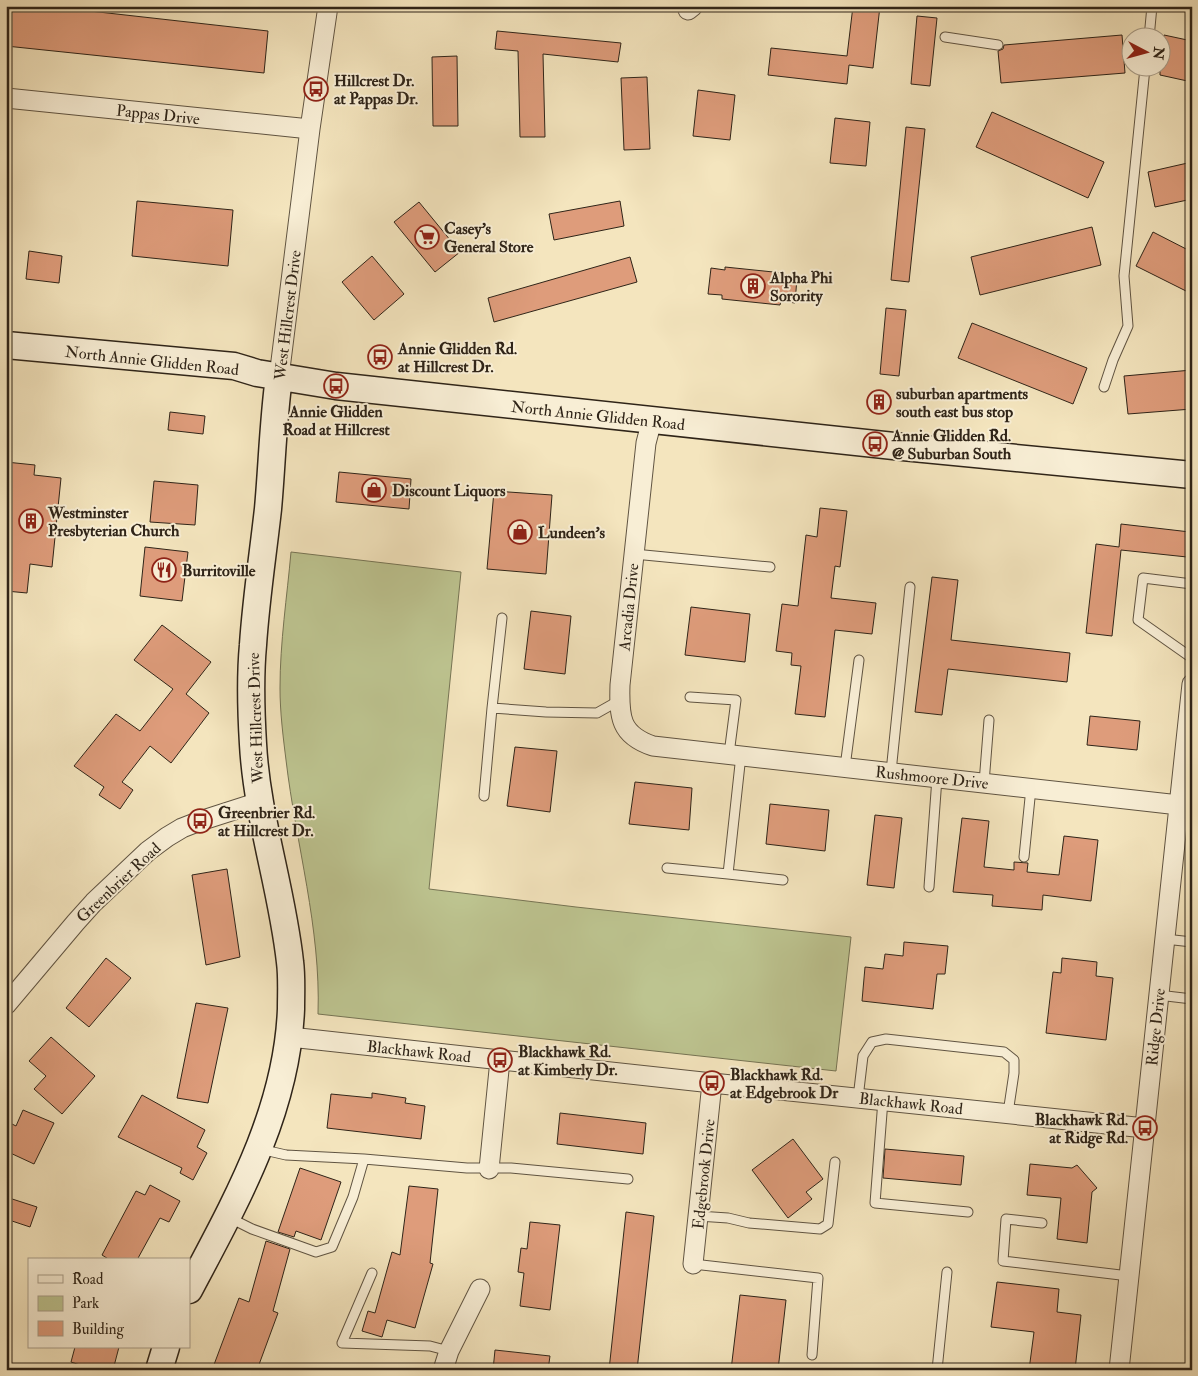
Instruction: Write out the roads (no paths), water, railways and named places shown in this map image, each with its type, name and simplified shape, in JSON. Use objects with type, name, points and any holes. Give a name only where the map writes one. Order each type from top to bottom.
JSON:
[{"type":"main road","name":"North Annie Glidden Road","points":[[6,344],[234,366],[257,373],[336,386],[1192,476]]},
{"type":"main road","name":"West Hillcrest Drive","points":[[190,1288],[228,1217],[259,1149],[279,1091],[290,1037],[292,982],[290,956],[285,922],[259,802],[253,743],[251,688],[252,645],[269,497],[275,406],[280,377]]},
{"type":"main road","points":[[159,1370],[166,1348]]},
{"type":"street","name":"West Hillcrest Drive","points":[[280,377],[310,129],[328,6]]},
{"type":"street","name":"Pappas Drive","points":[[6,98],[310,129]]},
{"type":"street","name":"Arcadia Drive","points":[[652,420],[646,443],[634,554],[620,700],[621,711],[626,728],[632,736],[641,742],[653,746],[686,749]]},
{"type":"street","name":"Ridge Drive","points":[[1119,1370],[1192,684]]},
{"type":"street","name":"Rushmoore Drive","points":[[686,749],[1179,805]]},
{"type":"street","name":"Greenbrier Road","points":[[6,1005],[94,902],[148,851],[182,828],[259,802]]},
{"type":"street","name":"Blackhawk Road","points":[[290,1037],[1145,1128]]},
{"type":"street","points":[[489,1169],[500,1060]]},
{"type":"street","name":"Edgebrook Drive","points":[[693,1264],[712,1083]]},
{"type":"street","points":[[443,1370],[449,1351],[480,1289]]},
{"type":"lane","points":[[1149,28],[1152,6]]},
{"type":"lane","points":[[945,37],[998,45]]},
{"type":"lane","points":[[1104,387],[1128,326],[1124,276],[1144,78]]},
{"type":"lane","points":[[634,554],[770,567]]},
{"type":"lane","points":[[1192,584],[1142,578],[1138,620],[1192,658]]},
{"type":"lane","points":[[891,772],[910,587]]},
{"type":"lane","points":[[484,796],[502,618]]},
{"type":"lane","points":[[845,768],[858,660]]},
{"type":"lane","points":[[690,697],[736,700],[735,755],[728,874]]},
{"type":"lane","points":[[492,708],[597,713],[620,700]]},
{"type":"lane","points":[[984,783],[989,720]]},
{"type":"lane","points":[[929,887],[937,778]]},
{"type":"lane","points":[[1024,857],[1031,788]]},
{"type":"lane","points":[[667,868],[783,880]]},
{"type":"lane","points":[[1165,939],[1192,942]]},
{"type":"lane","points":[[1158,995],[1192,999]]},
{"type":"lane","points":[[858,1098],[862,1056],[872,1042],[886,1039],[1004,1052],[1014,1060],[1008,1113]]},
{"type":"lane","points":[[883,1100],[875,1203],[968,1212]]},
{"type":"lane","points":[[259,1149],[286,1155],[364,1159],[467,1168],[511,1168],[628,1179]]},
{"type":"lane","points":[[228,1217],[252,1229],[316,1252],[332,1247],[353,1197],[364,1159]]},
{"type":"lane","points":[[698,1216],[728,1218],[749,1223],[820,1229],[828,1224],[836,1162]]},
{"type":"lane","points":[[1042,1223],[1006,1219],[1004,1261],[1129,1276]]},
{"type":"lane","points":[[693,1264],[818,1278],[812,1355]]},
{"type":"lane","points":[[372,1272],[342,1343],[430,1346],[449,1351]]},
{"type":"lane","points":[[938,1370],[948,1272]]},
{"type":"lane","points":[[331,1370],[349,1370]]},
{"type":"place","name":"Hillcrest Dr. at Pappas Dr.","points":[[316,89]]},
{"type":"place","name":"Casey's General Store","points":[[427,237]]},
{"type":"place","name":"Alpha Phi Sorority","points":[[753,286]]},
{"type":"place","name":"Annie Glidden Rd. at Hillcrest Dr.","points":[[380,357]]},
{"type":"place","name":"Annie Glidden Road at Hillcrest","points":[[336,386]]},
{"type":"place","name":"suburban apartments south east bus stop","points":[[879,402]]},
{"type":"place","name":"Annie Glidden Rd. @ Suburban South","points":[[875,444]]},
{"type":"place","name":"Discount Liquors","points":[[374,490]]},
{"type":"place","name":"Westminster Presbyterian Church","points":[[31,521]]},
{"type":"place","name":"Lundeen's","points":[[520,532]]},
{"type":"place","name":"Burritoville","points":[[164,570]]},
{"type":"place","name":"Greenbrier Rd. at Hillcrest Dr.","points":[[200,821]]},
{"type":"place","name":"Blackhawk Rd. at Kimberly Dr.","points":[[500,1060]]},
{"type":"place","name":"Blackhawk Rd. at Edgebrook Dr","points":[[712,1083]]},
{"type":"place","name":"Blackhawk Rd. at Ridge Rd.","points":[[1145,1128]]}]
